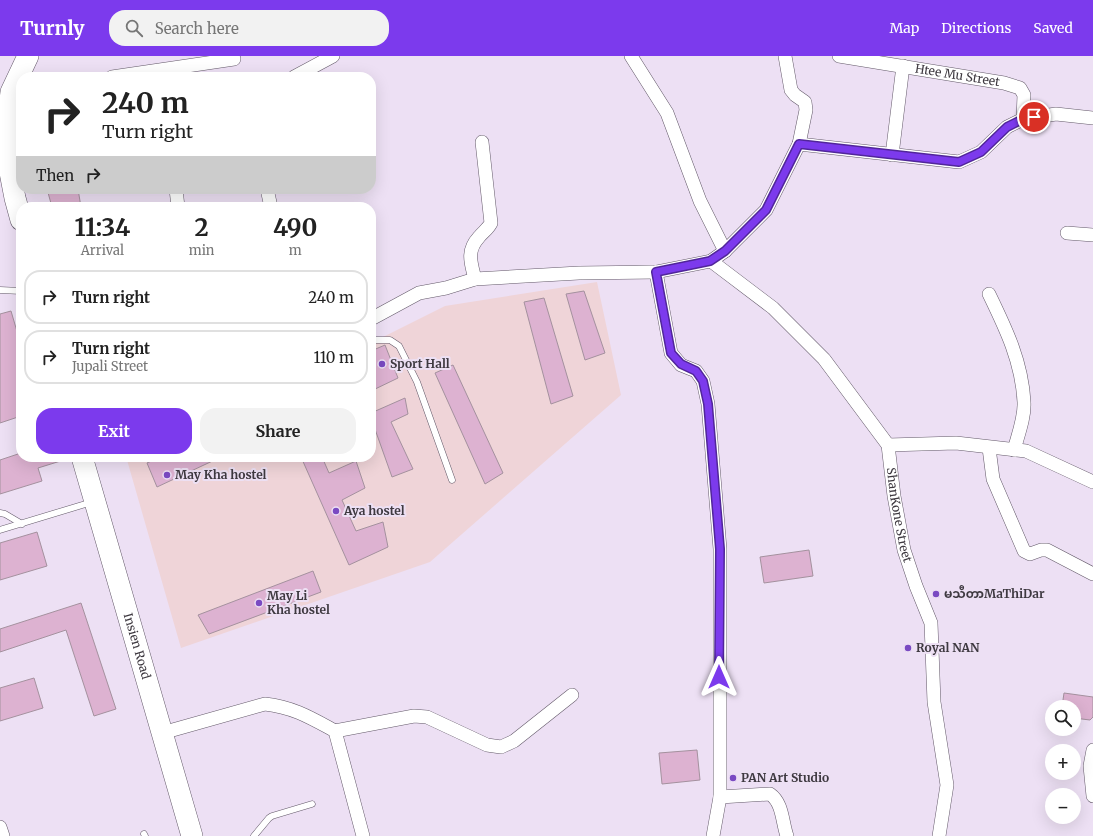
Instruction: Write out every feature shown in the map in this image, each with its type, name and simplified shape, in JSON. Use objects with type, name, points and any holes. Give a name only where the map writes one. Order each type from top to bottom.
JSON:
[{"type":"main road","points":[[20,72],[28,56]]},
{"type":"main road","points":[[16,81],[11,92],[6,132],[8,162],[16,202]]},
{"type":"main road","name":"Insien Road","points":[[83,462],[192,836]]},
{"type":"street","points":[[303,72],[333,56]]},
{"type":"street","points":[[632,56],[667,113],[700,201],[725,251]]},
{"type":"street","points":[[376,316],[419,293],[446,288],[475,279],[579,273],[656,272],[710,261],[725,251],[766,210],[799,144],[806,110],[805,102],[791,90],[785,56]]},
{"type":"street","name":"Htee Mu Street","points":[[839,56],[1004,83],[1020,88],[1024,95],[1023,119]]},
{"type":"street","points":[[146,72],[234,59]]},
{"type":"street","points":[[892,155],[903,66]]},
{"type":"street","points":[[799,144],[959,162],[981,152],[1007,127],[1023,119],[1056,114],[1093,118]]},
{"type":"street","points":[[475,279],[469,258],[474,242],[491,223],[482,142]]},
{"type":"street","points":[[1067,233],[1093,235]]},
{"type":"street","name":"ShanKone Street","points":[[710,261],[773,308],[824,358],[888,445],[894,496],[904,550],[916,586],[931,623],[934,702],[947,784],[939,836]]},
{"type":"street","points":[[656,272],[671,353],[681,364],[696,371],[700,376],[703,381],[708,404],[720,549],[720,797],[713,836]]},
{"type":"street","points":[[989,294],[1009,335],[1020,372],[1024,402],[1014,450]]},
{"type":"street","points":[[888,445],[956,443],[1026,451],[1093,482]]},
{"type":"street","points":[[990,448],[993,479],[1024,551],[1030,554],[1041,550],[1046,550],[1093,574]]},
{"type":"street","points":[[162,733],[265,704],[280,706],[304,714],[335,731],[414,716],[427,717],[487,745],[501,747],[514,741],[572,695]]},
{"type":"street","points":[[335,731],[363,836]]},
{"type":"street","points":[[1093,750],[1090,766],[1093,796]]},
{"type":"street","points":[[720,797],[770,794],[775,797],[781,812],[787,836]]},
{"type":"street","points":[[0,827],[3,836]]},
{"type":"lane","points":[[0,290],[16,291]]},
{"type":"lane","points":[[376,340],[390,340],[399,346],[417,382],[452,480]]},
{"type":"lane","points":[[0,530],[95,502]]},
{"type":"lane","points":[[0,513],[5,514],[22,524]]},
{"type":"lane","points":[[254,836],[272,816],[312,804]]},
{"type":"shaded area","points":[[597,282],[621,395],[430,562],[181,648],[128,462],[376,462],[376,340],[445,306]]},
{"type":"building","points":[[48,194],[79,194],[80,202],[51,202]]},
{"type":"building","points":[[584,291],[605,353],[585,360],[566,294]]},
{"type":"building","points":[[544,298],[573,396],[551,404],[524,302]]},
{"type":"building","points":[[11,311],[16,328],[16,418],[0,423],[0,314]]},
{"type":"building","name":"Sport Hall","points":[[385,345],[398,378],[376,389],[376,349]]},
{"type":"building","points":[[453,365],[503,473],[485,484],[435,373]]},
{"type":"building","points":[[405,398],[408,414],[391,422],[413,469],[392,477],[376,432],[376,411]]},
{"type":"building","points":[[16,455],[16,462],[57,462],[38,468],[42,481],[0,494],[0,460]]},
{"type":"building","name":"May Kha hostel","points":[[149,462],[210,462],[157,487],[147,463]]},
{"type":"building","name":"Aya hostel","points":[[303,462],[324,462],[329,473],[356,462],[365,488],[342,500],[356,531],[383,522],[388,547],[349,565]]},
{"type":"building","points":[[37,532],[47,566],[0,580],[0,543]]},
{"type":"building","points":[[809,550],[813,576],[764,583],[760,557]]},
{"type":"building","name":"May Li Kha hostel","points":[[313,571],[321,592],[209,634],[198,615]]},
{"type":"building","points":[[81,603],[116,709],[94,716],[66,630],[0,652],[0,629]]},
{"type":"building","points":[[34,678],[43,708],[0,721],[0,688]]},
{"type":"building","points":[[1064,693],[1093,697],[1093,717],[1090,720],[1081,719],[1081,700],[1063,700]]},
{"type":"building","points":[[697,750],[700,780],[662,784],[659,753]]},
{"type":"place","name":"Sport Hall","points":[[382,364]]},
{"type":"place","name":"May Kha hostel","points":[[167,475]]},
{"type":"place","name":"Aya hostel","points":[[336,511]]},
{"type":"place","name":"မသီတာMaThiDar","points":[[936,594]]},
{"type":"place","name":"May Li Kha hostel","points":[[259,603]]},
{"type":"place","name":"Royal NAN","points":[[908,648]]},
{"type":"place","name":"PAN Art Studio","points":[[733,778]]},
{"type":"route","points":[[719,677],[720,549],[708,404],[703,381],[696,371],[681,364],[671,353],[656,272],[710,261],[725,251],[766,210],[799,144],[959,162],[981,152],[1007,127],[1023,119],[1034,117]]}]
